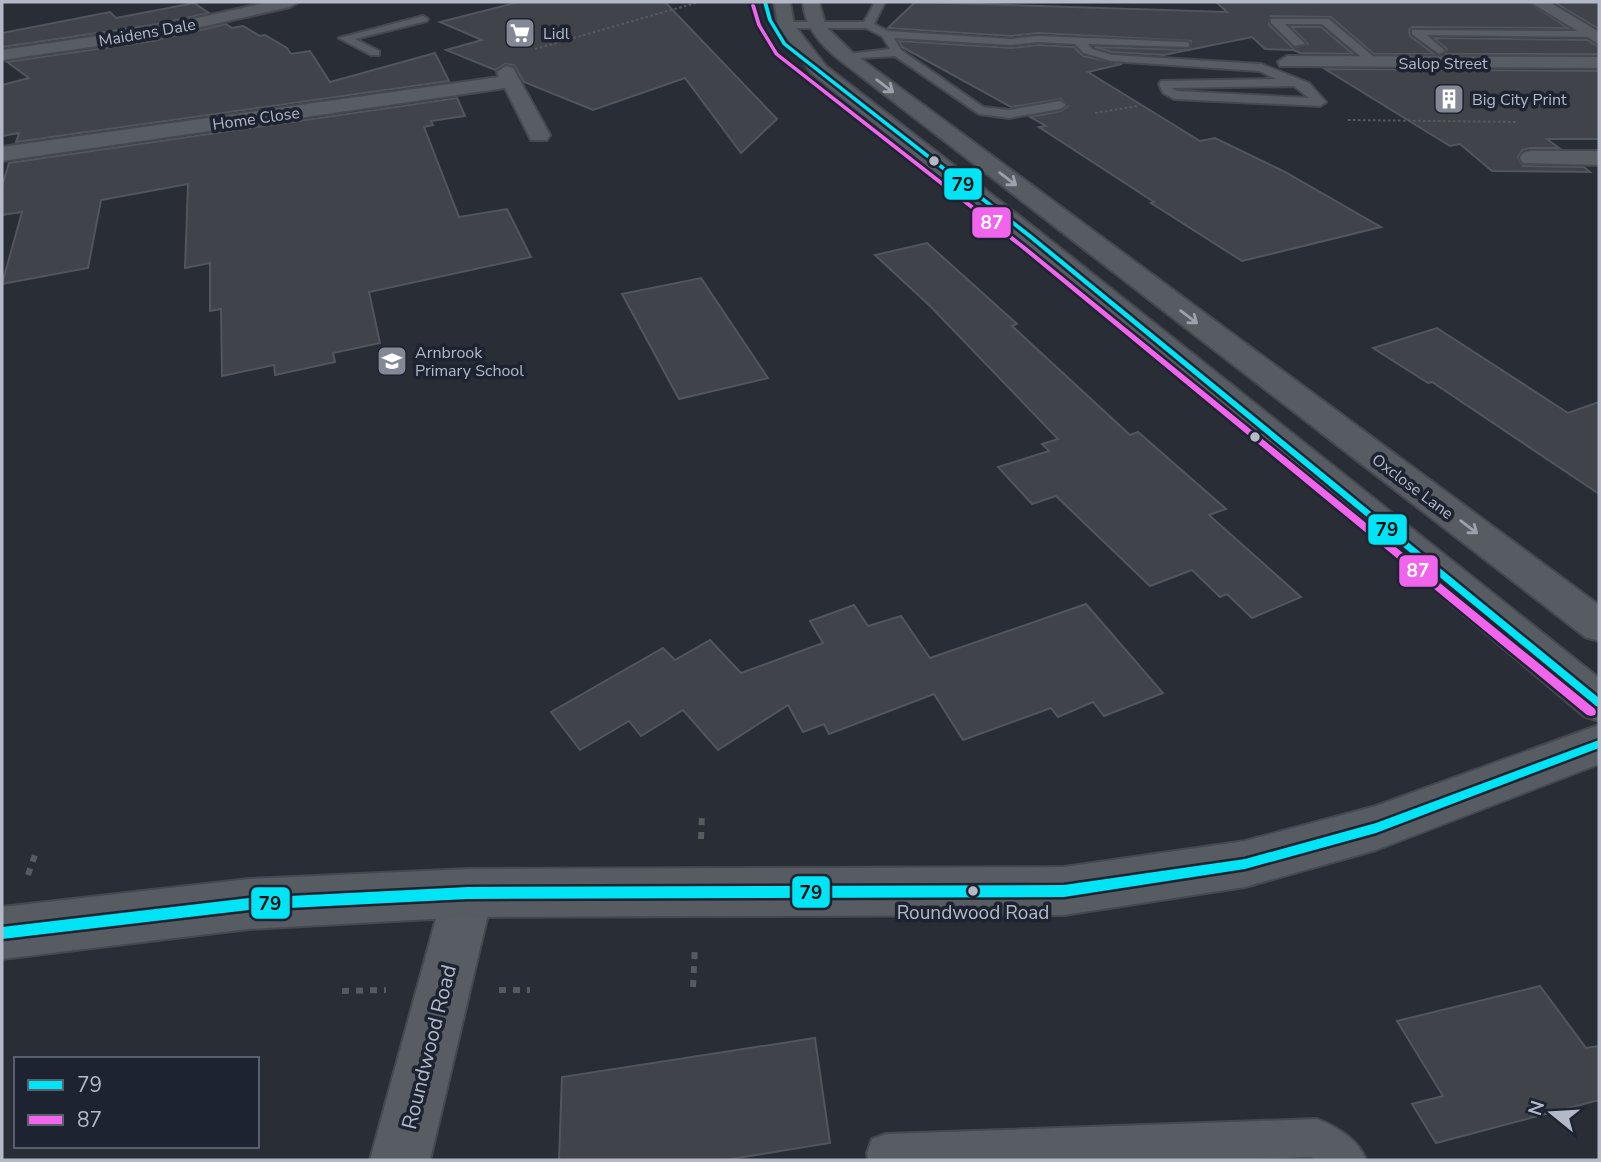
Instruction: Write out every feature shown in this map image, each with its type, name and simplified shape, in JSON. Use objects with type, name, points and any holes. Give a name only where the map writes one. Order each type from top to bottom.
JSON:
[{"type":"main road","points":[[765,2],[770,20],[784,44],[1042,246],[1599,703]]},
{"type":"main road","points":[[782,2],[786,25],[819,70]]},
{"type":"main road","name":"Oxclose Lane","points":[[811,2],[816,24],[830,43],[847,57],[1599,626]]},
{"type":"main road","points":[[2,933],[249,904],[468,893],[1064,891],[1258,861],[1377,828],[1599,744]]},
{"type":"street","name":"Maidens Dale","points":[[2,55],[152,33],[290,2]]},
{"type":"street","points":[[1538,2],[1595,36]]},
{"type":"street","name":"Salop Street","points":[[1287,62],[1599,63]]},
{"type":"street","points":[[509,76],[539,135]]},
{"type":"street","name":"Home Close","points":[[2,154],[509,76]]},
{"type":"street","points":[[1531,158],[1599,158]]},
{"type":"street","name":"Roundwood Road","points":[[400,1160],[468,893]]},
{"type":"lane","points":[[868,25],[880,2]]},
{"type":"lane","points":[[374,53],[345,38],[423,19]]},
{"type":"lane","points":[[1299,44],[1275,21],[1325,21],[1375,63]]},
{"type":"lane","points":[[786,25],[868,25],[886,34],[1011,42],[1038,39],[1185,45]]},
{"type":"lane","points":[[1439,51],[1416,32],[1595,36]]},
{"type":"lane","points":[[1473,32],[1489,44]]},
{"type":"lane","points":[[1534,33],[1552,45]]},
{"type":"lane","points":[[886,34],[897,52],[979,110],[1009,114],[1060,105]]},
{"type":"lane","points":[[1079,40],[1088,51],[1096,55],[1253,66],[1305,86],[1320,102],[1174,95],[1167,90],[1165,84],[1294,82]]},
{"type":"lane","points":[[847,57],[897,52]]},
{"type":"lane","points":[[887,1160],[886,1153],[1317,1138],[1347,1160]]},
{"type":"path","points":[[509,76],[490,70],[489,66],[503,59],[699,2]]},
{"type":"building","points":[[519,2],[665,2],[777,119],[741,153],[685,78],[593,110],[524,82],[514,65],[505,64],[495,70],[446,50],[482,40],[440,22]]},
{"type":"building","points":[[915,2],[1227,12],[1216,2],[1528,2],[1568,28],[1412,27],[1409,30],[1410,36],[1434,54],[1374,54],[1331,17],[1271,16],[1269,25],[1293,48],[1308,44],[1291,27],[1321,27],[1353,54],[1265,49],[1252,37],[1189,50],[1191,41],[1038,33],[1011,36],[888,28]]},
{"type":"building","points":[[1554,2],[1599,2],[1599,29]]},
{"type":"building","points":[[194,3],[209,13],[152,25],[2,47],[2,33],[110,12],[116,18]]},
{"type":"building","points":[[226,24],[232,28],[243,26],[260,36],[265,35],[287,48],[291,54],[310,51],[330,82],[435,53],[449,81],[16,142],[19,133],[2,136],[2,85],[29,78],[7,62],[153,41]]},
{"type":"building","points":[[1434,38],[1587,40],[1599,47],[1599,54],[1445,54],[1447,49]]},
{"type":"building","points":[[899,41],[1011,48],[1038,45],[1074,47],[1083,56],[1122,64],[1088,72],[1200,141],[1215,138],[1285,172],[1381,227],[1242,261],[1039,127],[1046,126],[1030,117],[1061,111],[1068,106],[1061,99],[1011,107],[902,47]]},
{"type":"building","points":[[1094,47],[1189,50],[1164,55],[1112,52]]},
{"type":"building","points":[[1325,69],[1599,71],[1599,139],[1547,139],[1559,148],[1530,148],[1522,150],[1518,157],[1523,166],[1584,167],[1590,172],[1492,171],[1460,144],[1450,146]]},
{"type":"building","points":[[457,98],[465,116],[431,121],[433,125],[424,127],[459,217],[507,209],[531,257],[369,292],[380,343],[333,353],[335,362],[275,375],[274,365],[222,376],[221,309],[210,311],[210,263],[185,268],[188,184],[101,200],[88,268],[2,284],[22,212],[2,215],[2,187],[9,163]]},
{"type":"building","points":[[927,243],[1017,324],[1012,326],[1130,435],[1138,432],[1226,509],[1209,515],[1301,597],[1252,618],[1227,594],[1220,597],[1192,570],[1150,586],[1056,496],[1032,504],[998,467],[1049,451],[1042,444],[1058,439],[931,307],[875,255]]},
{"type":"building","points":[[701,278],[768,378],[679,399],[622,294]]},
{"type":"building","points":[[1437,328],[1568,413],[1599,402],[1599,494],[1432,382],[1428,383],[1373,348]]},
{"type":"building","points":[[1086,604],[1163,693],[1104,716],[1093,702],[1058,717],[1051,708],[963,740],[934,694],[829,734],[824,724],[803,732],[788,705],[718,750],[683,710],[641,736],[629,721],[580,750],[551,712],[663,648],[675,660],[710,640],[741,673],[823,643],[810,621],[854,605],[868,626],[901,616],[930,658]]},
{"type":"building","points":[[1540,986],[1586,1048],[1599,1046],[1599,1100],[1436,1143],[1412,1104],[1443,1096],[1397,1021]]},
{"type":"building","points":[[815,1038],[830,1143],[725,1160],[559,1160],[562,1077]]},
{"type":"transit line","name":"79","points":[[765,2],[770,20],[784,44],[1031,237],[1599,703]]},
{"type":"transit line","name":"87","points":[[753,5],[759,25],[776,54],[1023,247],[1591,712]]},
{"type":"transit line","name":"79","points":[[2,933],[249,904],[468,893],[1064,891],[1245,864],[1376,828],[1599,744]]},
{"type":"place","name":"Lidl","points":[[520,33]]},
{"type":"place","name":"Big City Print","points":[[1449,99]]},
{"type":"place","name":"Arnbrook Primary School","points":[[392,361]]},
{"type":"place","name":"Roundwood Road","points":[[973,891]]}]
